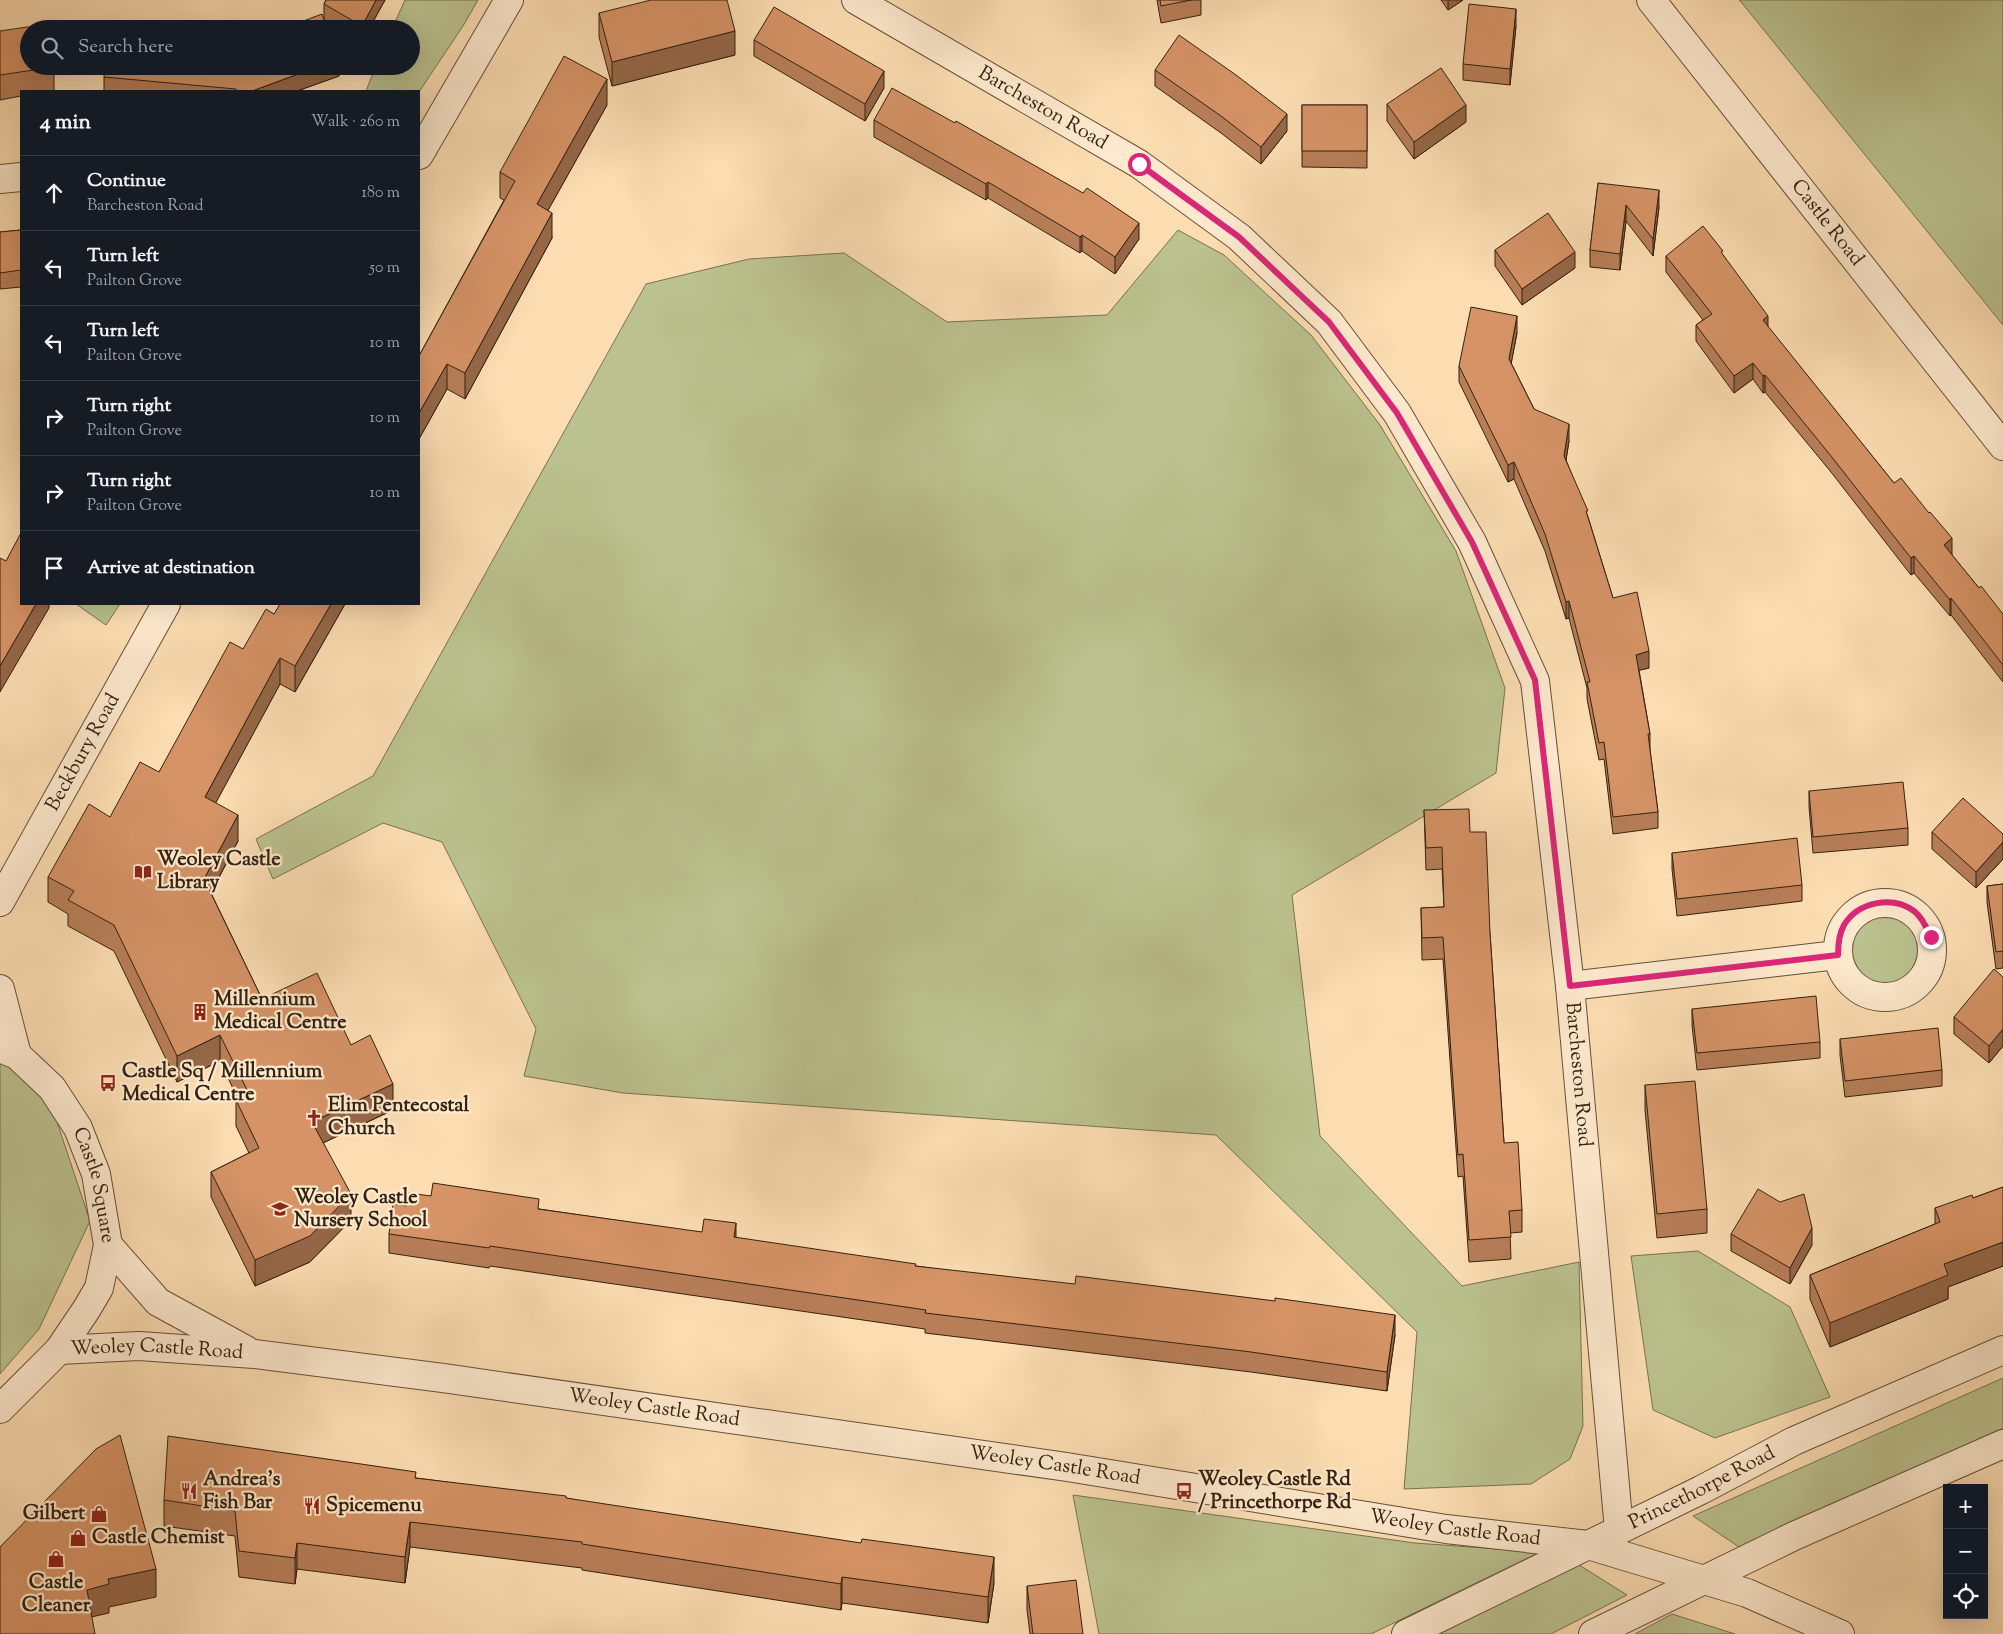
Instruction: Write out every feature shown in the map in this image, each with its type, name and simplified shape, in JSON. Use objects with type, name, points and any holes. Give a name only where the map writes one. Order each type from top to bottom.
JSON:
[{"type":"street","points":[[420,153],[509,0]]},
{"type":"street","name":"Barcheston Road","points":[[856,0],[1139,164],[1239,237],[1329,322],[1397,413],[1472,542],[1535,680],[1570,986],[1619,1530]]},
{"type":"street","name":"Castle Road","points":[[1651,0],[2003,446]]},
{"type":"street","points":[[0,179],[20,178]]},
{"type":"street","name":"Beckbury Road","points":[[0,902],[165,605]]},
{"type":"street","points":[[1570,986],[1838,955]]},
{"type":"street","points":[[0,989],[8,1051]]},
{"type":"street","name":"Castle Square","points":[[0,1409],[59,1350],[99,1288],[108,1245],[96,1174],[78,1128],[52,1088],[8,1051]]},
{"type":"street","name":"Weoley Castle Road","points":[[108,1245],[158,1302],[254,1354]]},
{"type":"street","name":"Weoley Castle Road","points":[[59,1350],[139,1346],[254,1354],[508,1386],[1067,1467],[1446,1529],[1588,1545],[1747,1593],[1840,1634]]},
{"type":"street","name":"Princethorpe Road","points":[[1406,1634],[1701,1490],[1794,1441],[2003,1350]]},
{"type":"street","points":[[1593,1634],[1794,1536],[2003,1444]]},
{"type":"green space","points":[[405,0],[478,0],[420,90],[366,90],[372,75],[420,75],[420,20],[396,20]]},
{"type":"green space","points":[[1739,0],[2003,0],[2003,325],[1742,3]]},
{"type":"green space","points":[[1178,230],[1224,255],[1311,335],[1380,425],[1456,551],[1505,688],[1496,773],[1292,895],[1320,1136],[1462,1286],[1579,1262],[1583,1426],[1570,1459],[1531,1484],[1404,1489],[1417,1332],[1216,1135],[623,1093],[524,1076],[536,1029],[442,842],[383,823],[273,879],[256,839],[373,776],[646,284],[749,259],[844,253],[947,322],[1107,315]]},
{"type":"green space","points":[[77,605],[119,605],[106,625]]},
{"type":"green space","points":[[1877,907],[1913,917],[1925,941],[1920,958],[1912,973],[1900,984],[1892,987],[1879,988],[1850,974],[1843,953],[1844,932],[1848,926],[1858,916]]},
{"type":"green space","points":[[0,1058],[47,1092],[90,1221],[39,1329],[0,1374]]},
{"type":"green space","points":[[1698,1251],[1790,1307],[1830,1397],[1715,1438],[1653,1410],[1631,1256]]},
{"type":"green space","points":[[2003,1378],[2003,1428],[1742,1549],[1693,1516]]},
{"type":"green space","points":[[1073,1495],[1415,1543],[1540,1552],[1371,1634],[1099,1634]]},
{"type":"green space","points":[[1576,1563],[1627,1595],[1551,1634],[1436,1634]]},
{"type":"green space","points":[[1672,1614],[1735,1634],[1635,1634]]},
{"type":"building","points":[[326,0],[376,0],[365,20],[352,20],[324,4]]},
{"type":"building","points":[[651,0],[727,0],[735,31],[612,62],[599,13]]},
{"type":"building","points":[[1160,0],[1191,0],[1161,6]]},
{"type":"building","points":[[1469,4],[1516,9],[1510,69],[1463,64]]},
{"type":"building","points":[[774,7],[884,71],[865,104],[754,40]]},
{"type":"building","points":[[322,14],[324,20],[306,20]]},
{"type":"building","points":[[20,28],[20,72],[0,75],[0,31]]},
{"type":"building","points":[[1179,35],[1287,114],[1261,147],[1221,116],[1155,70]]},
{"type":"building","points":[[564,56],[607,79],[537,204],[552,213],[465,373],[447,364],[420,411],[420,354],[515,181],[500,172]]},
{"type":"building","points":[[1441,68],[1466,105],[1414,142],[1387,104]]},
{"type":"building","points":[[104,75],[296,75],[255,90],[236,90],[104,77]]},
{"type":"building","points":[[892,88],[955,123],[956,121],[1083,193],[1087,188],[1139,223],[1115,257],[1082,235],[1080,237],[988,182],[986,184],[874,120]]},
{"type":"building","points":[[1302,105],[1367,105],[1367,151],[1302,151]]},
{"type":"building","points":[[1598,183],[1659,190],[1653,239],[1626,205],[1620,254],[1590,250]]},
{"type":"building","points":[[1548,213],[1575,252],[1522,289],[1495,250]]},
{"type":"building","points":[[1703,226],[1723,251],[1721,252],[1768,316],[1763,320],[1894,483],[1901,478],[1952,538],[1944,545],[2003,614],[2003,665],[1951,598],[1950,600],[1914,556],[1911,558],[1765,375],[1763,376],[1753,363],[1734,376],[1696,325],[1712,314],[1666,256]]},
{"type":"building","points":[[20,230],[20,270],[0,273],[0,232]]},
{"type":"building","points":[[1471,307],[1517,316],[1509,359],[1534,409],[1569,424],[1564,456],[1588,511],[1586,511],[1613,598],[1637,592],[1649,651],[1636,655],[1650,734],[1648,734],[1658,812],[1613,817],[1604,742],[1599,743],[1587,682],[1590,682],[1569,601],[1566,602],[1545,534],[1514,462],[1508,465],[1459,366]]},
{"type":"building","points":[[20,535],[20,605],[35,605],[0,666],[0,558],[6,561]]},
{"type":"building","points":[[279,605],[330,605],[295,666],[280,658],[205,797],[238,815],[204,879],[262,999],[317,973],[351,1045],[370,1035],[393,1084],[312,1122],[351,1194],[310,1236],[255,1260],[211,1172],[259,1148],[236,1100],[249,1094],[220,1035],[177,1056],[114,925],[68,900],[74,891],[48,877],[89,804],[110,817],[140,762],[159,772],[230,642],[243,649],[266,609],[274,614]]},
{"type":"building","points":[[1903,782],[1908,828],[1813,837],[1809,791]]},
{"type":"building","points":[[1963,798],[2003,834],[2003,842],[1976,872],[1932,832]]},
{"type":"building","points":[[1469,809],[1470,832],[1486,832],[1490,933],[1504,1143],[1518,1142],[1522,1210],[1509,1211],[1511,1237],[1469,1240],[1463,1154],[1458,1155],[1443,937],[1422,938],[1421,908],[1444,907],[1442,847],[1426,848],[1424,810]]},
{"type":"building","points":[[1797,838],[1802,885],[1677,899],[1672,853]]},
{"type":"building","points":[[2003,884],[2003,951],[1996,952],[1987,886]]},
{"type":"building","points":[[1994,969],[2003,977],[2003,1029],[1989,1046],[1954,1017]]},
{"type":"building","points":[[1816,996],[1820,1042],[1697,1053],[1692,1009]]},
{"type":"building","points":[[1938,1028],[1942,1070],[1845,1081],[1840,1039]]},
{"type":"building","points":[[1695,1081],[1707,1209],[1657,1214],[1645,1085]]},
{"type":"building","points":[[433,1183],[539,1199],[538,1209],[702,1232],[704,1219],[736,1223],[734,1237],[916,1264],[915,1266],[1075,1284],[1076,1276],[1275,1301],[1275,1298],[1395,1315],[1387,1372],[1251,1352],[925,1313],[926,1310],[490,1246],[489,1248],[389,1234],[393,1204],[406,1206],[408,1193],[431,1196]]},
{"type":"building","points":[[2003,1187],[2003,1242],[1944,1264],[1948,1275],[1830,1323],[1810,1275],[1940,1222],[1935,1208],[1972,1195],[1973,1198]]},
{"type":"building","points":[[1758,1189],[1780,1202],[1804,1194],[1812,1228],[1790,1268],[1731,1234]]},
{"type":"building","points":[[120,1435],[156,1569],[108,1579],[109,1584],[87,1590],[95,1634],[0,1634],[0,1547],[96,1449]]},
{"type":"building","points":[[168,1436],[416,1472],[415,1478],[566,1496],[566,1498],[861,1543],[862,1539],[994,1557],[988,1597],[842,1577],[841,1584],[582,1544],[582,1542],[410,1522],[405,1557],[297,1543],[295,1558],[239,1551],[235,1511],[164,1500]]},
{"type":"building","points":[[1076,1580],[1083,1634],[1033,1634],[1027,1586]]},
{"type":"place","name":"Weoley Castle Library","points":[[143,872]]},
{"type":"place","name":"Millennium Medical Centre","points":[[200,1012]]},
{"type":"place","name":"Castle Sq / Millennium Medical Centre","points":[[108,1083]]},
{"type":"place","name":"Elim Pentecostal Church","points":[[314,1118]]},
{"type":"place","name":"Weoley Castle Nursery School","points":[[280,1209]]},
{"type":"place","name":"Andrea's Fish Bar","points":[[189,1491]]},
{"type":"place","name":"Weoley Castle Rd / Princethorpe Rd","points":[[1184,1491]]},
{"type":"place","name":"Spicemenu","points":[[312,1506]]},
{"type":"place","name":"Gilbert","points":[[99,1514]]},
{"type":"place","name":"Castle Chemist","points":[[78,1538]]},
{"type":"place","name":"Castle Cleaner","points":[[56,1559]]},
{"type":"route","points":[[1139,164],[1239,237],[1329,322],[1397,413],[1472,542],[1535,680],[1570,986],[1838,955],[1839,939],[1844,925],[1855,913],[1868,905],[1884,902],[1899,904],[1914,911],[1924,923],[1931,937]]}]
